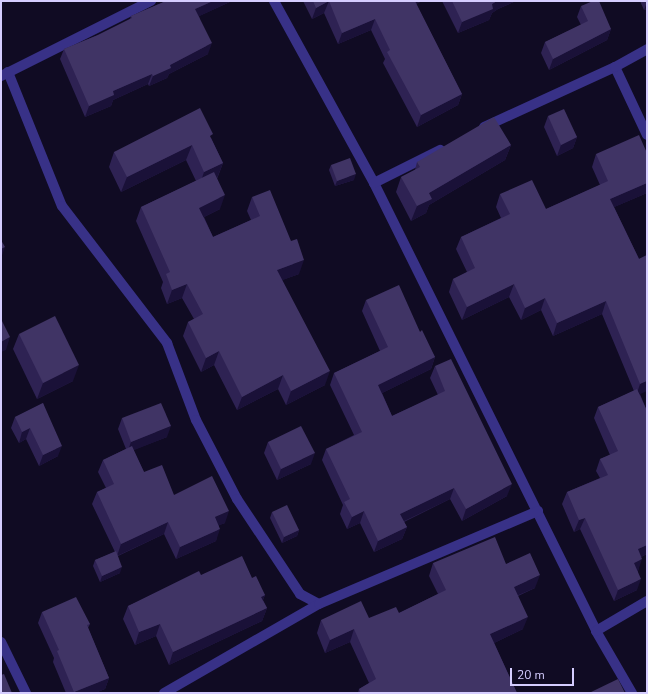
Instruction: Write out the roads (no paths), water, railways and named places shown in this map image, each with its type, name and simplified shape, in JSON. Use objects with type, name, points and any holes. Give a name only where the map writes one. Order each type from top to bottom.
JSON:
[{"type":"street","points":[[151,1],[4,74],[62,206],[167,343],[196,420],[237,499],[300,594],[319,604]]},
{"type":"street","points":[[274,1],[374,183],[538,511],[596,631],[632,693]]},
{"type":"street","points":[[472,133],[520,108],[615,67],[647,49]]},
{"type":"street","points":[[615,67],[647,135]]},
{"type":"street","points":[[374,183],[451,144]]},
{"type":"street","points":[[164,693],[319,604],[538,511]]},
{"type":"street","points":[[596,631],[647,601]]},
{"type":"street","points":[[1,642],[26,693]]}]
